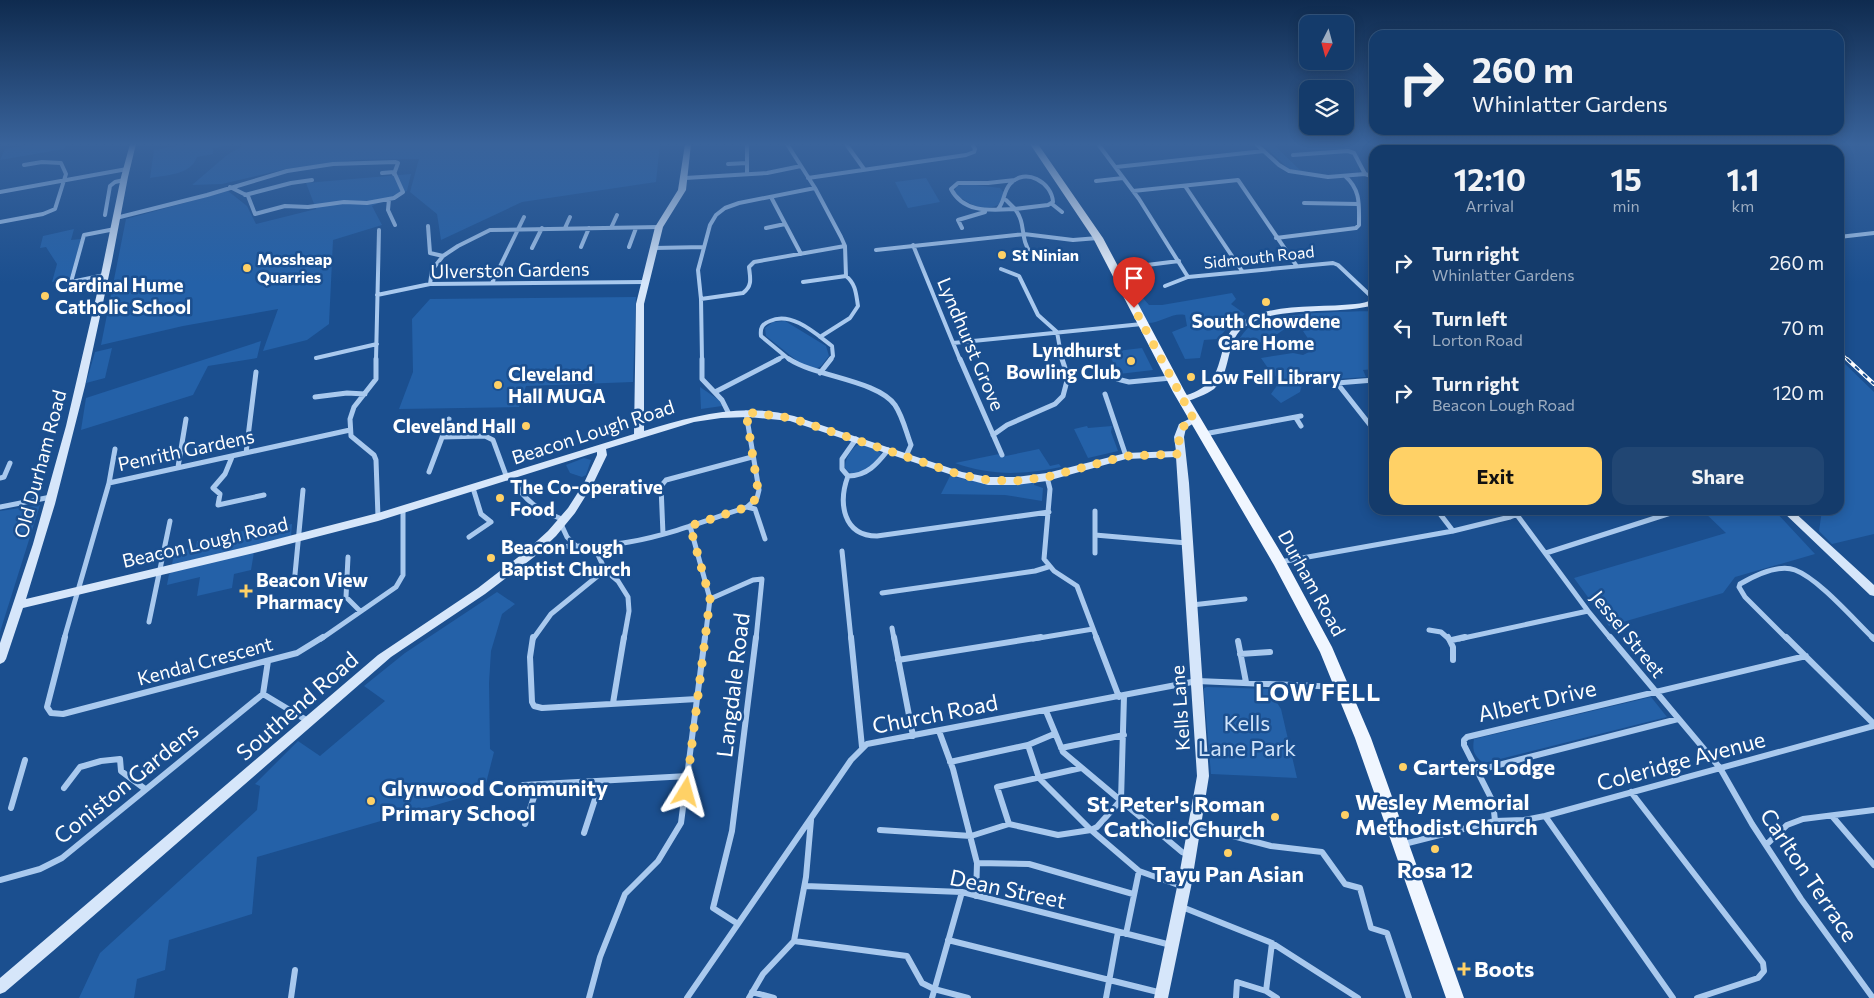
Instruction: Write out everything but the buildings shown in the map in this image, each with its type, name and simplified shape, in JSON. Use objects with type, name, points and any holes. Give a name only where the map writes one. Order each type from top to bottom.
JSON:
[{"type":"main road","name":"Durham Road","points":[[1064,191],[1081,210]]},
{"type":"main road","name":"Durham Road","points":[[1071,191],[1115,269],[1142,324],[1194,420],[1306,610],[1343,687],[1364,738],[1455,998]]},
{"type":"street","points":[[0,222],[51,213],[55,209],[61,191]]},
{"type":"street","points":[[105,215],[109,191]]},
{"type":"street","name":"Old Durham Road","points":[[0,659],[51,497],[106,275],[122,191]]},
{"type":"street","points":[[116,218],[217,191]]},
{"type":"street","points":[[237,191],[245,195],[253,205],[256,214],[285,206],[308,207],[344,202],[360,204],[389,199],[398,196],[402,191]]},
{"type":"street","points":[[245,195],[262,191]]},
{"type":"street","points":[[639,435],[640,304],[659,227],[682,191]]},
{"type":"street","points":[[728,412],[722,400],[702,379],[701,298],[698,270],[710,225],[716,215],[724,209],[739,203],[802,191]]},
{"type":"street","points":[[816,191],[845,246],[846,276]]},
{"type":"street","points":[[951,191],[960,200],[986,212]]},
{"type":"street","points":[[1006,191],[1006,200],[1022,216],[1024,223],[1023,242],[1031,254]]},
{"type":"street","points":[[1050,191],[1052,204]]},
{"type":"street","points":[[1137,191],[1133,191],[1188,277]]},
{"type":"street","points":[[1188,191],[1242,271]]},
{"type":"street","points":[[1245,191],[1296,265]]},
{"type":"street","points":[[1276,238],[1356,228],[1359,225],[1358,191]]},
{"type":"street","points":[[771,197],[801,254]]},
{"type":"street","points":[[389,199],[388,210],[395,225]]},
{"type":"street","points":[[997,209],[1006,200]]},
{"type":"street","points":[[1304,203],[1358,204]]},
{"type":"street","points":[[962,228],[958,220],[997,209],[1015,209],[1052,204],[1062,212]]},
{"type":"street","points":[[611,228],[617,215]]},
{"type":"street","points":[[492,282],[524,217]]},
{"type":"street","points":[[565,228],[570,217]]},
{"type":"street","points":[[766,228],[785,224]]},
{"type":"street","points":[[428,226],[430,253],[443,256]]},
{"type":"street","points":[[430,284],[432,269],[443,256],[476,236],[490,230],[659,227]]},
{"type":"street","points":[[532,248],[542,228]]},
{"type":"street","points":[[581,247],[589,228]]},
{"type":"street","points":[[629,247],[636,228]]},
{"type":"street","points":[[106,275],[71,282],[84,236],[115,229]]},
{"type":"street","points":[[378,517],[376,460],[374,455],[351,436],[350,430],[352,412],[376,380],[379,230]]},
{"type":"street","points":[[1844,236],[1874,233]]},
{"type":"street","points":[[876,250],[1024,234],[1074,240],[1098,238]]},
{"type":"street","name":"Lyndhurst Grove","points":[[913,245],[953,343],[1002,454]]},
{"type":"street","points":[[701,298],[743,293],[748,290],[751,285],[749,267],[754,262],[845,246]]},
{"type":"street","points":[[654,248],[704,247]]},
{"type":"street","points":[[1115,269],[1179,262]]},
{"type":"street","name":"Sidmouth Road","points":[[1165,286],[1188,277],[1328,262],[1338,265],[1369,295]]},
{"type":"street","points":[[993,435],[1007,425],[1054,404],[1063,396],[1068,377],[1060,353],[1057,332],[1038,315],[1019,276],[1001,269]]},
{"type":"street","points":[[803,282],[846,276],[855,285],[858,306],[850,318],[820,337]]},
{"type":"street","name":"Ulverston Gardens","points":[[377,295],[430,284],[644,282]]},
{"type":"street","points":[[1184,400],[1211,385],[1222,367],[1228,344],[1238,328],[1252,320],[1276,312],[1354,307],[1369,302]]},
{"type":"street","points":[[820,373],[833,356],[832,346],[820,337],[784,318],[771,320],[762,326],[760,330],[762,336],[784,356],[798,365],[820,373],[867,389],[890,400],[895,406],[911,445],[906,456]]},
{"type":"street","points":[[953,343],[1142,324]]},
{"type":"street","points":[[316,358],[377,344]]},
{"type":"street","points":[[715,392],[784,356]]},
{"type":"street","points":[[246,453],[256,372]]},
{"type":"street","points":[[1117,379],[1129,382],[1171,378]]},
{"type":"street","points":[[1369,380],[1337,383],[1369,424]]},
{"type":"street","points":[[315,397],[347,392],[364,394]]},
{"type":"street","points":[[1105,394],[1126,456]]},
{"type":"street","name":"Beacon Lough Road","points":[[18,606],[378,517],[639,435],[700,417],[728,412],[746,412],[791,418],[961,475],[988,480],[1015,481],[1047,477],[1126,456],[1180,454]]},
{"type":"street","points":[[540,547],[594,546],[630,542],[690,526],[747,507],[757,498],[758,490],[746,412]]},
{"type":"street","points":[[1202,434],[1299,417],[1301,426]]},
{"type":"street","points":[[178,467],[186,419]]},
{"type":"street","points":[[429,472],[449,419]]},
{"type":"street","name":"Kells Lane","points":[[1162,995],[1190,855],[1203,776],[1188,544],[1180,454],[1180,430],[1182,426],[1194,420]]},
{"type":"street","name":"Penrith Gardens","points":[[77,590],[109,482],[350,430]]},
{"type":"street","points":[[442,437],[486,436],[493,440],[509,477],[525,501],[563,522],[568,537],[576,546]]},
{"type":"street","points":[[856,439],[842,459],[842,469],[848,476],[859,476],[870,471],[888,450]]},
{"type":"street","name":"Southend Road","points":[[0,987],[385,656],[514,569],[540,547],[583,496],[602,455],[601,448]]},
{"type":"street","points":[[109,482],[115,449]]},
{"type":"street","points":[[232,456],[225,474],[214,488],[220,494],[218,505],[264,495]]},
{"type":"street","points":[[663,534],[661,486],[666,480],[752,457]]},
{"type":"street","points":[[0,478],[4,478],[10,463]]},
{"type":"street","points":[[848,476],[843,488],[846,514],[854,530],[863,535],[876,536],[1048,512]]},
{"type":"street","points":[[880,830],[970,836],[1009,824],[1058,835],[1091,830],[1097,827],[1121,800],[1124,735],[1121,697],[1077,586],[1065,576],[1048,567],[1044,559],[1050,489],[1047,477]]},
{"type":"street","points":[[469,537],[491,522],[481,514],[473,488]]},
{"type":"street","points":[[294,585],[304,490]]},
{"type":"street","points":[[0,507],[51,497]]},
{"type":"street","points":[[747,507],[755,509],[765,539]]},
{"type":"street","name":"Kendal Crescent","points":[[77,590],[47,706],[51,713],[64,714],[302,651],[396,587],[403,575],[404,509]]},
{"type":"street","points":[[1095,511],[1095,553]]},
{"type":"street","points":[[1441,515],[1454,532]]},
{"type":"street","points":[[1546,553],[1664,515]]},
{"type":"street","points":[[1791,515],[1874,592]]},
{"type":"street","points":[[1279,562],[1454,532],[1513,516]]},
{"type":"street","name":"Jessel Street","points":[[1513,516],[1546,553],[1588,611],[1720,768]]},
{"type":"street","points":[[149,622],[170,521]]},
{"type":"street","points":[[589,998],[600,957],[625,894],[658,860],[671,842],[681,823],[710,599],[690,526]]},
{"type":"street","points":[[1095,535],[1188,544]]},
{"type":"street","points":[[594,546],[605,570],[618,581],[628,597],[629,611],[613,703]]},
{"type":"street","points":[[842,550],[862,746]]},
{"type":"street","points":[[348,557],[346,597],[360,611]]},
{"type":"street","points":[[882,593],[1035,571],[1048,567]]},
{"type":"street","points":[[1874,639],[1802,574],[1794,570],[1781,569],[1742,582],[1738,587],[1874,725]]},
{"type":"street","points":[[605,570],[544,621],[534,634],[531,644],[532,702],[534,706],[542,708],[697,699]]},
{"type":"street","name":"Langdale Road","points":[[710,599],[754,580],[762,580],[732,831],[713,908],[738,924]]},
{"type":"street","points":[[1192,605],[1245,599]]},
{"type":"street","points":[[1452,640],[1588,611]]},
{"type":"street","points":[[892,628],[913,736]]},
{"type":"street","points":[[898,660],[1093,629]]},
{"type":"street","points":[[1429,630],[1441,632],[1452,640],[1454,646],[1453,660]]},
{"type":"street","points":[[1238,641],[1246,682]]},
{"type":"street","points":[[1240,654],[1270,652]]},
{"type":"street","points":[[1655,691],[1806,656]]},
{"type":"street","points":[[268,661],[263,694],[309,722]]},
{"type":"street","name":"Church Road","points":[[687,998],[862,746],[1197,681],[1343,687]]},
{"type":"street","name":"Albert Drive","points":[[1495,820],[1493,802],[1479,770],[1464,745],[1464,740],[1467,737],[1655,691]]},
{"type":"street","name":"Coniston Gardens","points":[[0,880],[40,869],[62,858],[263,694]]},
{"type":"street","points":[[1046,711],[1061,748],[1081,768],[1182,852],[1190,855]]},
{"type":"street","points":[[1479,770],[1678,718]]},
{"type":"street","name":"Coleridge Avenue","points":[[1495,820],[1524,820],[1545,816],[1874,725]]},
{"type":"street","points":[[939,731],[950,762],[977,863],[976,896]]},
{"type":"street","points":[[950,762],[1028,745],[1054,734]]},
{"type":"street","points":[[1061,748],[1124,735]]},
{"type":"street","points":[[1028,745],[1039,778],[1091,830],[1139,871],[1184,887]]},
{"type":"street","points":[[64,788],[80,767],[101,760],[120,759],[121,771],[145,789]]},
{"type":"street","points":[[11,808],[25,760]]},
{"type":"street","points":[[1009,824],[997,787],[1081,768]]},
{"type":"street","name":"Carlton Terrace","points":[[1720,768],[1801,899],[1873,998]]},
{"type":"street","points":[[523,785],[688,776]]},
{"type":"street","points":[[584,833],[601,781]]},
{"type":"street","points":[[525,824],[538,785]]},
{"type":"street","points":[[1631,792],[1758,954],[1765,970],[1763,974],[1753,980],[1696,998]]},
{"type":"street","points":[[1766,845],[1786,825],[1803,819],[1874,810]]},
{"type":"street","points":[[1545,816],[1673,998]]},
{"type":"street","points":[[1832,816],[1874,865]]},
{"type":"street","points":[[774,998],[750,995],[763,974],[794,941],[805,886],[811,819]]},
{"type":"street","points":[[1401,845],[1495,820]]},
{"type":"street","points":[[1195,826],[1271,846],[1322,852],[1345,884],[1360,888],[1371,928],[1387,933],[1409,998]]},
{"type":"street","points":[[977,863],[1029,864],[1133,894]]},
{"type":"street","points":[[1106,998],[1139,871]]},
{"type":"street","name":"Dean Street","points":[[805,886],[962,892],[1172,945]]},
{"type":"street","points":[[932,998],[962,892]]},
{"type":"street","points":[[1180,906],[1272,943],[1358,998]]},
{"type":"street","points":[[948,940],[1110,980],[1162,995]]},
{"type":"street","points":[[794,941],[907,956],[922,984],[968,998]]},
{"type":"street","points":[[1266,990],[1272,943]]},
{"type":"street","points":[[291,998],[294,970]]},
{"type":"street","points":[[1236,998],[1237,982],[1266,990],[1277,998]]},
{"type":"green space","points":[[228,191],[247,206],[256,224],[316,209],[309,191],[407,191],[372,206],[382,225],[333,240],[329,324],[307,340],[263,351],[278,309],[183,326],[101,345],[126,219]]},
{"type":"green space","points":[[599,191],[522,202],[441,240],[437,214],[410,192]]},
{"type":"green space","points":[[899,191],[933,191],[940,202],[908,208]]},
{"type":"green space","points":[[1003,191],[1004,195],[1002,202],[996,206],[984,208],[971,204],[954,192]]},
{"type":"green space","points":[[74,229],[71,240],[81,239],[70,278],[52,282],[57,264],[46,247],[40,248],[43,236]]},
{"type":"green space","points":[[1131,286],[1139,287],[1143,298],[1149,305],[1162,305],[1232,293],[1236,299],[1231,304],[1245,314],[1227,328],[1218,339],[1204,340],[1200,358],[1185,359],[1172,332],[1187,326],[1185,315],[1175,315],[1156,322],[1146,323],[1128,290]]},
{"type":"green space","points":[[636,297],[633,382],[526,386],[519,407],[399,409],[413,372],[412,319],[430,299]]},
{"type":"green space","points":[[1369,311],[1369,369],[1363,370],[1366,377],[1337,379],[1322,373],[1304,378],[1300,392],[1281,403],[1271,394],[1281,380],[1272,374],[1261,358],[1293,353],[1303,355],[1315,349],[1303,331],[1313,328],[1309,326],[1286,328],[1269,340],[1254,344],[1254,351],[1236,344],[1247,329],[1257,323],[1288,316],[1327,312]]},
{"type":"green space","points":[[785,321],[826,346],[829,356],[821,366],[815,369],[801,364],[766,336],[765,328],[773,322]]},
{"type":"green space","points":[[261,341],[257,358],[208,366],[193,395],[81,430],[86,398]]},
{"type":"green space","points":[[112,348],[105,378],[86,383],[95,352]]},
{"type":"green space","name":"Lyndhurst Bowling Club","points":[[1142,348],[1153,370],[1119,374],[1108,352]]},
{"type":"green space","points":[[1844,363],[1874,392],[1874,534],[1832,544],[1819,531],[1821,515],[1844,515]]},
{"type":"green space","points":[[700,387],[719,400],[722,406],[701,409]]},
{"type":"green space","points":[[1087,426],[1088,428],[1112,426],[1111,432],[1118,451],[1088,458],[1074,429]]},
{"type":"green space","points":[[857,445],[878,450],[881,454],[870,467],[854,474],[845,468],[845,465],[848,455]]},
{"type":"green space","points":[[1039,449],[1050,466],[1059,464],[1061,467],[1033,472],[1007,473],[982,470],[955,463],[999,454],[1001,457]]},
{"type":"green space","points":[[584,458],[591,460],[586,475],[582,477],[570,473],[566,465]]},
{"type":"green space","points":[[950,476],[988,484],[1034,483],[1034,485],[1043,488],[1042,501],[1005,495],[941,494]]},
{"type":"green space","points":[[40,505],[0,632],[0,511]]},
{"type":"green space","points":[[1707,515],[1779,515],[1815,554],[1735,577],[1723,593],[1609,626],[1574,578],[1726,533]]},
{"type":"green space","points":[[292,524],[291,536],[172,565],[174,552],[196,547],[197,541],[265,526],[264,530]]},
{"type":"green space","points":[[254,552],[251,570],[234,574],[232,588],[197,596],[200,577],[167,585],[169,574],[172,572]]},
{"type":"green space","points":[[497,592],[515,604],[502,614],[491,651],[489,683],[490,749],[494,752],[484,791],[257,857],[252,914],[169,940],[165,970],[137,979],[134,998],[79,998],[100,953],[257,810],[260,786],[255,784],[298,741],[320,756],[385,701],[364,686],[405,653]]},
{"type":"green space","name":"Kells Lane Park","points":[[1204,688],[1268,689],[1281,709],[1297,778],[1211,774],[1204,692]]},
{"type":"green space","points":[[1651,697],[1667,717],[1484,763],[1478,758],[1473,747],[1474,739]]},
{"type":"railway","points":[[1844,356],[1847,359]]},
{"type":"railway","points":[[1847,359],[1874,384]]},
{"type":"place","name":"St Ninian","points":[[1002,255]]},
{"type":"place","name":"Mossheap Quarries","points":[[247,268]]},
{"type":"place","name":"Cardinal Hume Catholic School","points":[[45,296]]},
{"type":"place","name":"South Chowdene Care Home","points":[[1266,302]]},
{"type":"place","name":"Lyndhurst Bowling Club","points":[[1131,361]]},
{"type":"place","name":"Low Fell Library","points":[[1191,377]]},
{"type":"place","name":"Cleveland Hall MUGA","points":[[498,385]]},
{"type":"place","name":"Cleveland Hall","points":[[526,426]]},
{"type":"place","name":"The Co-operative Food","points":[[500,498]]},
{"type":"place","name":"Beacon Lough Baptist Church","points":[[491,558]]},
{"type":"place","name":"Beacon View Pharmacy","points":[[246,591]]},
{"type":"place","name":"Carters Lodge","points":[[1403,767]]},
{"type":"place","name":"Glynwood Community Primary School","points":[[371,801]]},
{"type":"place","name":"Wesley Memorial Methodist Church","points":[[1345,815]]},
{"type":"place","name":"St. Peter's Roman Catholic Church","points":[[1275,817]]},
{"type":"place","name":"Rosa 12","points":[[1435,849]]},
{"type":"place","name":"Tayu Pan Asian","points":[[1228,853]]},
{"type":"place","name":"Boots","points":[[1464,969]]},
{"type":"district","name":"LOW FELL","points":[[1318,693]]},
{"type":"route","points":[[686,792],[710,599],[690,526],[747,507],[753,504],[757,498],[758,490],[746,412],[791,418],[961,475],[988,480],[1015,481],[1047,477],[1126,456],[1180,454],[1180,430],[1182,426],[1194,420],[1134,308]]}]
